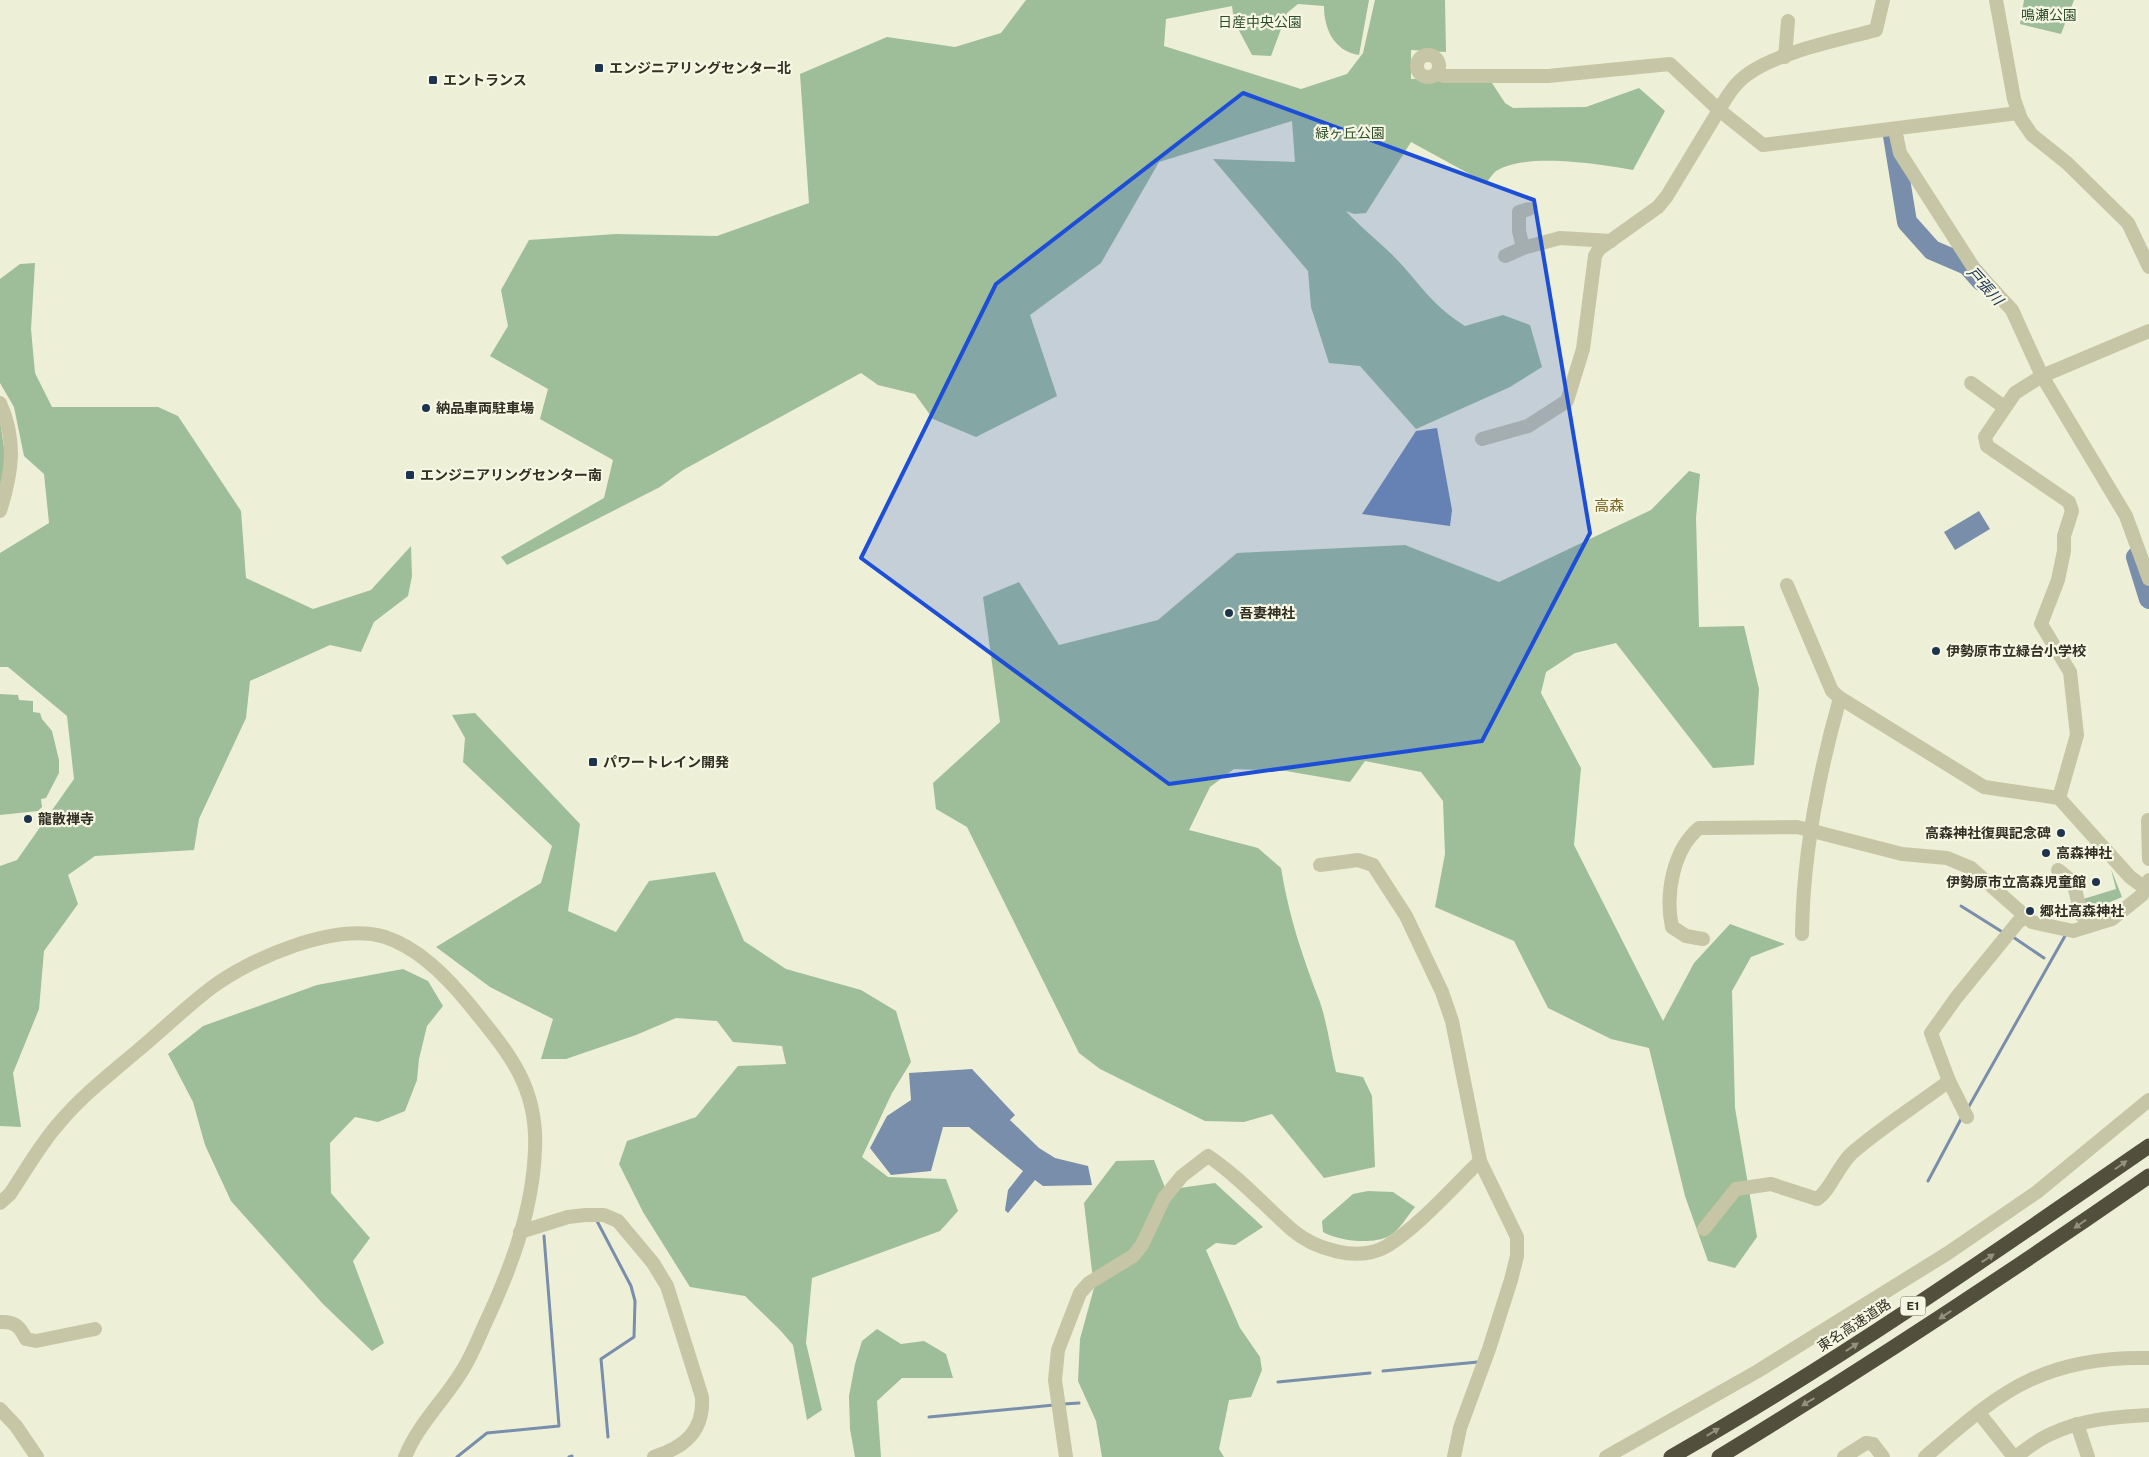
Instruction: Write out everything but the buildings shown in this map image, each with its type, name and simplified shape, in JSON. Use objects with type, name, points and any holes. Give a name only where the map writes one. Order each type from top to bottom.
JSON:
[{"type":"highway","name":"東名高速道路","points":[[1671,1457],[1836,1357],[1993,1254],[2149,1146]]},
{"type":"highway","name":"E1","points":[[1719,1457],[1851,1376],[1999,1280],[2149,1176]]},
{"type":"street","points":[[1482,439],[1528,426],[1567,401],[1583,349],[1595,256],[1599,249],[1658,207],[1667,196],[1729,92],[1747,74],[1766,63],[1876,30],[1883,0]]},
{"type":"street","points":[[1998,1],[2018,113],[2032,135],[2067,163],[2128,222],[2149,267]]},
{"type":"street","points":[[1785,57],[1788,21]]},
{"type":"street","points":[[1436,74],[1444,76],[1548,76],[1670,64],[1719,110],[1763,145],[1895,130],[2018,113]]},
{"type":"street","points":[[1895,130],[1900,153],[1975,270],[2012,310],[2042,376],[2126,516],[2149,579]]},
{"type":"street","points":[[1523,248],[1518,231],[1519,212],[1529,209]]},
{"type":"street","points":[[1505,256],[1523,248],[1560,238],[1611,241]]},
{"type":"street","points":[[2058,798],[2077,735],[2070,672],[2041,624],[2058,580],[2064,551],[2064,536],[2072,512],[2069,502],[1987,446],[1986,433],[2015,393],[2042,376],[2149,330]]},
{"type":"street","points":[[1971,383],[2004,407]]},
{"type":"street","points":[[0,403],[10,436],[12,454],[9,482],[0,511]]},
{"type":"street","points":[[1787,585],[1832,691],[1840,698],[1984,787],[2058,798],[2130,877],[2141,885],[2149,884]]},
{"type":"street","points":[[1802,934],[1802,895],[1810,829],[1824,757],[1840,698]]},
{"type":"street","points":[[2148,820],[2149,859]]},
{"type":"street","points":[[1703,939],[1686,936],[1672,927],[1668,908],[1671,883],[1688,837],[1699,828],[1713,826],[1797,827],[1902,854],[1947,858],[1963,863],[2038,925],[2073,932],[2103,924],[2142,895],[2149,884]]},
{"type":"street","points":[[1320,865],[1358,860],[1373,865],[1406,916],[1442,992],[1452,1021],[1480,1161],[1514,1227],[1517,1237],[1517,1256],[1489,1349],[1460,1428],[1454,1457]]},
{"type":"street","points":[[2058,870],[2073,882],[2082,916],[2088,919],[2115,909],[2121,912]]},
{"type":"street","points":[[1967,1117],[1949,1081],[1931,1033],[1956,998],[2018,922],[2026,917]]},
{"type":"street","points":[[0,1202],[10,1194],[58,1123],[84,1096],[212,987],[243,967],[323,936],[353,934],[384,937],[414,951],[454,985],[502,1044],[531,1099],[535,1124],[535,1152],[517,1248],[491,1310],[465,1366],[419,1430],[405,1457]]},
{"type":"street","points":[[1704,1230],[1736,1189],[1771,1184],[1817,1199],[1824,1195],[1837,1170],[1851,1154],[1949,1081]]},
{"type":"street","points":[[1606,1457],[1758,1372],[1948,1253],[2037,1192],[2149,1100]]},
{"type":"street","points":[[1066,1457],[1055,1380],[1058,1350],[1080,1293],[1089,1283],[1134,1256],[1142,1245],[1164,1198],[1182,1176],[1208,1156],[1226,1168],[1292,1230],[1310,1243],[1333,1251],[1352,1253],[1371,1251],[1386,1246],[1413,1224],[1480,1161]]},
{"type":"street","points":[[520,1232],[568,1217],[604,1215],[618,1222],[653,1263],[667,1286],[702,1397],[703,1415],[691,1436],[675,1450],[654,1457]]},
{"type":"street","points":[[0,1322],[9,1321],[20,1327],[26,1339],[36,1341],[95,1329]]},
{"type":"street","points":[[1925,1457],[1979,1413],[2028,1380],[2053,1371],[2096,1361],[2124,1357],[2149,1358]]},
{"type":"street","points":[[0,1409],[16,1426],[37,1457]]},
{"type":"street","points":[[1979,1413],[2014,1457],[2050,1434],[2078,1424],[2096,1419],[2149,1415]]},
{"type":"street","points":[[2078,1424],[2088,1457]]},
{"type":"street","points":[[1844,1457],[1866,1443],[1873,1444],[1883,1457]]},
{"type":"highlighted area","points":[[1243,93],[1534,200],[1590,533],[1482,741],[1169,784],[861,558],[996,284]]},
{"type":"green space","points":[[1026,0],[1369,0],[1359,55],[1343,49],[1332,38],[1324,15],[1324,6],[1298,4],[1287,13],[1271,56],[1252,55],[1234,21],[1232,6],[1166,19],[1164,46],[1301,89],[1347,74],[1363,53],[1375,0],[1445,0],[1446,52],[1411,50],[1411,79],[1490,80],[1505,103],[1513,108],[1586,107],[1639,88],[1665,111],[1633,170],[1563,161],[1525,162],[1509,165],[1496,171],[1486,183],[1411,142],[1366,213],[1354,214],[1346,211],[1395,258],[1438,305],[1465,326],[1503,315],[1530,325],[1542,367],[1510,387],[1416,429],[1360,366],[1329,363],[1311,307],[1308,271],[1213,159],[1295,162],[1292,121],[1159,162],[1101,263],[1030,315],[1057,396],[976,437],[933,419],[915,394],[878,385],[861,373],[683,470],[660,487],[507,565],[501,557],[604,498],[613,460],[540,419],[548,389],[490,356],[508,326],[501,290],[529,240],[616,234],[717,236],[809,203],[800,74],[887,37],[955,47],[1001,33]]},
{"type":"green space","name":"鳴瀬公園","points":[[2024,0],[2074,0],[2061,34],[2020,24]]},
{"type":"green space","points":[[35,263],[31,329],[35,373],[52,407],[158,407],[178,416],[241,511],[246,578],[313,609],[371,590],[411,546],[412,576],[408,596],[374,622],[361,652],[330,645],[250,681],[246,718],[199,819],[194,850],[95,856],[68,875],[78,904],[44,951],[39,1009],[13,1073],[21,1127],[0,1126],[0,866],[17,860],[74,779],[67,716],[8,667],[0,667],[0,553],[49,523],[44,474],[24,456],[14,407],[0,383],[0,279],[20,264]]},
{"type":"green space","points":[[0,421],[6,461],[0,496]]},
{"type":"green space","points":[[1689,471],[1700,474],[1696,518],[1699,627],[1744,626],[1759,689],[1754,765],[1713,768],[1616,643],[1575,653],[1546,672],[1541,693],[1581,768],[1574,845],[1663,1021],[1694,963],[1730,924],[1785,944],[1751,957],[1732,991],[1735,1108],[1757,1237],[1735,1268],[1708,1261],[1685,1196],[1649,1048],[1611,1039],[1548,1008],[1514,941],[1435,907],[1445,854],[1443,801],[1421,772],[1365,761],[1350,782],[1286,771],[1234,769],[1210,787],[1189,830],[1258,848],[1281,868],[1296,934],[1324,1015],[1336,1072],[1363,1077],[1372,1096],[1375,1167],[1324,1178],[1272,1114],[1244,1122],[1205,1121],[1100,1069],[1079,1053],[967,827],[936,809],[933,783],[1000,722],[983,597],[1019,582],[1059,645],[1158,620],[1237,553],[1405,545],[1499,582],[1651,510]]},
{"type":"green space","points":[[0,694],[18,695],[19,700],[33,701],[33,712],[40,713],[42,719],[52,731],[59,760],[59,773],[46,798],[41,799],[42,807],[38,811],[0,815]]},
{"type":"green space","points":[[475,713],[580,824],[568,911],[616,932],[649,881],[715,872],[744,941],[786,969],[861,990],[896,1011],[911,1062],[892,1093],[862,1157],[888,1177],[946,1179],[958,1211],[940,1231],[812,1278],[806,1343],[822,1410],[807,1420],[793,1345],[745,1296],[690,1287],[643,1212],[619,1164],[627,1141],[696,1117],[738,1066],[786,1064],[782,1046],[733,1042],[717,1021],[676,1018],[636,1035],[566,1059],[541,1059],[553,1019],[490,987],[436,947],[541,883],[552,846],[463,762],[465,738],[452,715]]},
{"type":"green space","points":[[2111,869],[2122,897],[2089,911],[2083,910],[2080,900],[2116,889]]},
{"type":"green space","points":[[403,969],[428,981],[443,1006],[427,1026],[419,1059],[417,1080],[405,1111],[378,1122],[355,1117],[330,1143],[331,1193],[370,1238],[353,1261],[384,1343],[372,1351],[323,1304],[231,1201],[205,1145],[193,1102],[168,1054],[203,1026],[317,985]]},
{"type":"green space","points":[[1154,1160],[1166,1190],[1215,1183],[1263,1227],[1235,1245],[1216,1243],[1206,1250],[1240,1328],[1260,1357],[1262,1370],[1251,1397],[1229,1400],[1219,1449],[1224,1457],[1102,1457],[1096,1421],[1078,1381],[1080,1339],[1094,1288],[1084,1203],[1116,1161]]},
{"type":"green space","points":[[1368,1191],[1393,1192],[1415,1207],[1396,1230],[1382,1239],[1365,1241],[1346,1240],[1323,1232],[1322,1221],[1353,1194]]},
{"type":"green space","points":[[877,1329],[901,1344],[924,1341],[946,1354],[953,1378],[902,1378],[877,1401],[881,1457],[855,1457],[850,1429],[849,1396],[855,1364],[862,1341]]},
{"type":"water","points":[[1437,428],[1452,510],[1450,526],[1362,514],[1416,431]]},
{"type":"water","points":[[1979,511],[1990,529],[1955,550],[1944,532]]},
{"type":"water","points":[[972,1069],[1015,1115],[1010,1120],[1039,1148],[1055,1158],[1088,1166],[1092,1185],[1043,1186],[1035,1180],[1008,1213],[1005,1210],[1008,1190],[1023,1171],[969,1127],[943,1127],[931,1171],[891,1175],[870,1148],[887,1116],[911,1100],[909,1073]]},
{"type":"waterway","name":"戸張川","points":[[1893,136],[1907,222],[1932,250],[1967,265],[1981,281]]},
{"type":"waterway","name":"戸張川","points":[[2136,557],[2149,599]]},
{"type":"waterway","points":[[1961,906],[2004,933]]},
{"type":"waterway","points":[[1968,1108],[2065,936]]},
{"type":"waterway","points":[[2013,937],[2044,958]]},
{"type":"waterway","points":[[1928,1181],[1961,1119]]},
{"type":"waterway","points":[[597,1221],[631,1286],[635,1301],[634,1337],[601,1359],[608,1437]]},
{"type":"waterway","points":[[457,1457],[487,1433],[559,1426],[544,1236]]},
{"type":"waterway","points":[[1383,1371],[1478,1362]]},
{"type":"waterway","points":[[1278,1382],[1370,1373]]},
{"type":"waterway","points":[[1064,1404],[1079,1403]]},
{"type":"waterway","points":[[929,1417],[1054,1405]]},
{"type":"place","name":"エンジニアリングセンター北","points":[[599,68]]},
{"type":"place","name":"エントランス","points":[[433,80]]},
{"type":"place","name":"納品車両駐車場","points":[[426,408]]},
{"type":"place","name":"エンジニアリングセンター南","points":[[410,475]]},
{"type":"place","name":"吾妻神社","points":[[1229,613]]},
{"type":"place","name":"伊勢原市立緑台小学校","points":[[1936,651]]},
{"type":"place","name":"パワートレイン開発","points":[[593,762]]},
{"type":"place","name":"龍散禅寺","points":[[28,819]]},
{"type":"place","name":"高森神社復興記念碑","points":[[2061,833]]},
{"type":"place","name":"高森神社","points":[[2046,853]]},
{"type":"place","name":"伊勢原市立高森児童館","points":[[2096,882]]},
{"type":"place","name":"郷社高森神社","points":[[2030,911]]},
{"type":"district","name":"高森","points":[[1609,506]]},
{"type":"park label","name":"日産中央公園","points":[[1260,22]]},
{"type":"park label","name":"緑ヶ丘公園","points":[[1350,133]]}]
